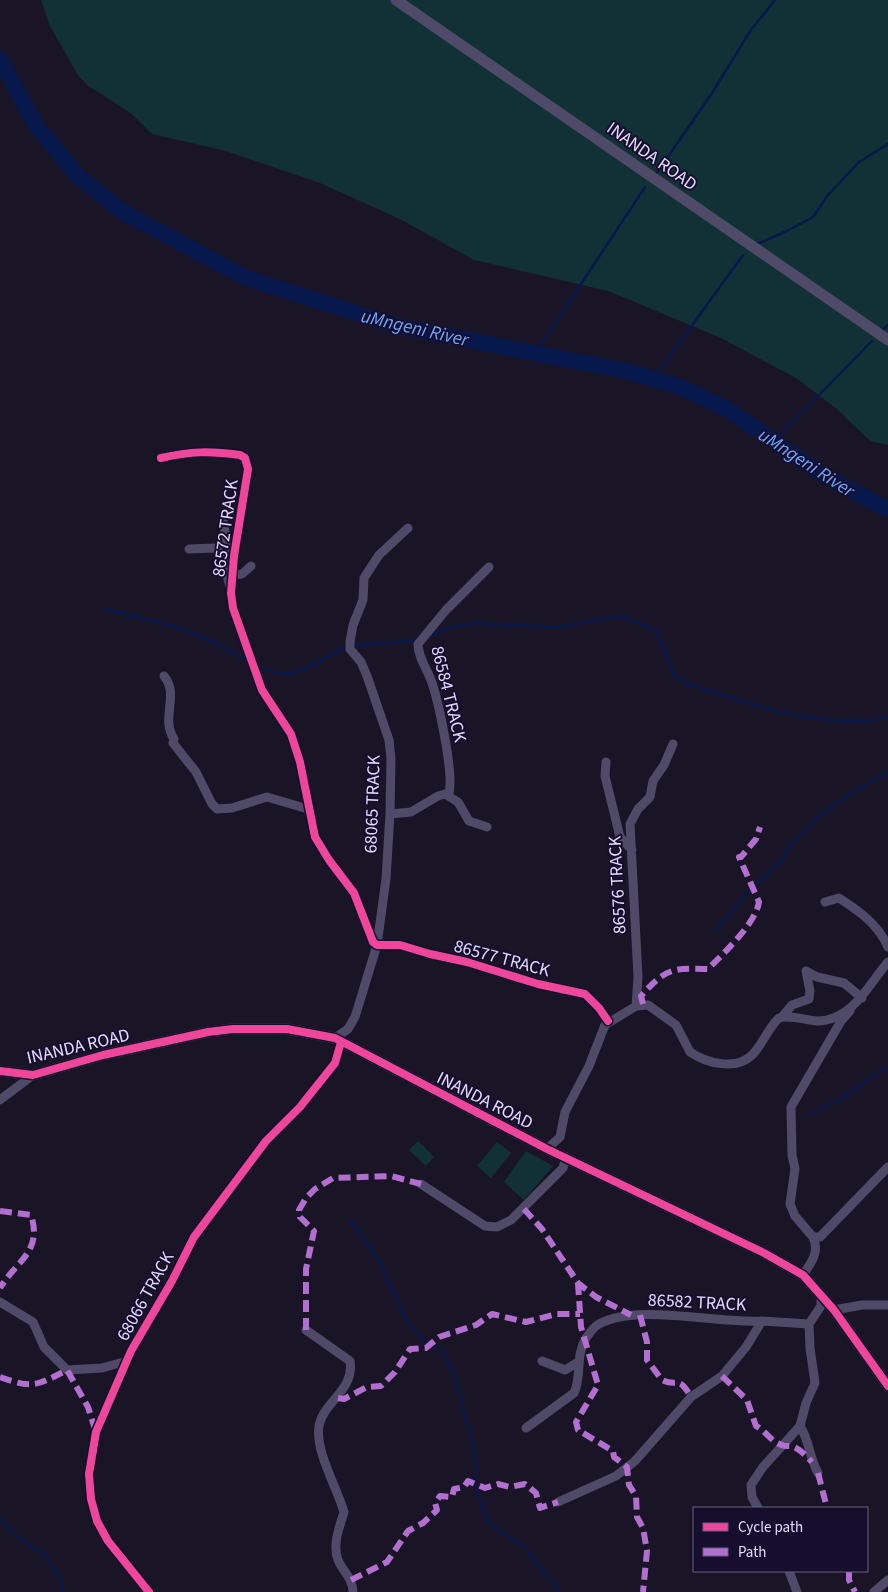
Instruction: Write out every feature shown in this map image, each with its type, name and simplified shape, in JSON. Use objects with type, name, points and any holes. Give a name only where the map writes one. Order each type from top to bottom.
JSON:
[{"type":"street","name":"INANDA ROAD","points":[[396,0],[888,340]]},
{"type":"street","name":"86572 TRACK","points":[[161,458],[181,452],[197,451],[240,454],[245,458],[248,469],[234,556],[231,591],[238,628],[262,690],[291,734],[300,762],[315,837],[329,860],[354,893],[371,940],[377,945]]},
{"type":"street","points":[[223,521],[233,575],[242,574],[251,566]]},
{"type":"street","name":"68065 TRACK","points":[[338,1040],[348,1029],[354,1016],[377,945],[386,879],[390,814],[391,759],[389,740],[364,669],[350,649],[350,642],[353,625],[363,600],[364,578],[379,555],[408,528]]},
{"type":"street","points":[[189,549],[216,548],[224,564],[231,591]]},
{"type":"street","name":"86584 TRACK","points":[[445,794],[449,793],[451,786],[448,759],[436,694],[418,652],[418,644],[446,610],[490,568]]},
{"type":"street","points":[[164,676],[171,687],[167,726],[174,739],[173,743],[196,772],[213,806],[220,810],[232,808],[267,796],[308,809]]},
{"type":"street","name":"86576 TRACK","points":[[636,1006],[638,977],[630,824],[638,809],[650,796],[653,781],[664,765],[673,744]]},
{"type":"street","points":[[606,762],[606,776],[620,837],[632,850]]},
{"type":"street","points":[[390,814],[411,812],[445,794],[458,802],[470,820],[487,827]]},
{"type":"street","points":[[825,902],[839,898],[852,909],[867,917],[876,926],[888,947]]},
{"type":"street","name":"86577 TRACK","points":[[377,945],[400,945],[430,954],[487,966],[564,991],[585,994],[599,1008],[608,1021]]},
{"type":"street","points":[[803,1275],[814,1259],[817,1244],[795,1216],[790,1204],[795,1169],[792,1155],[791,1107],[841,1021],[859,1001],[888,962]]},
{"type":"street","points":[[547,1149],[560,1138],[565,1112],[589,1066],[600,1032],[608,1021],[636,1006],[648,1004],[668,1019],[676,1026],[687,1049],[693,1054],[725,1064],[733,1064],[751,1057],[775,1022],[792,1005],[808,999],[810,991],[806,971],[817,978],[844,983],[859,1001]]},
{"type":"street","points":[[782,1016],[825,1020],[859,1001]]},
{"type":"street","name":"INANDA ROAD","points":[[0,1071],[33,1075],[103,1056],[208,1032],[257,1028],[287,1028],[338,1040],[547,1149],[764,1253],[803,1275],[834,1310],[888,1386]]},
{"type":"street","name":"68066 TRACK","points":[[149,1592],[108,1541],[97,1521],[91,1498],[90,1460],[96,1432],[127,1361],[172,1281],[194,1237],[266,1142],[300,1107],[335,1063],[338,1040]]},
{"type":"street","points":[[0,1100],[33,1075]]},
{"type":"street","points":[[421,1184],[451,1205],[489,1227],[497,1227],[506,1223],[524,1209],[563,1168],[566,1157]]},
{"type":"street","points":[[813,1237],[820,1237],[888,1167]]},
{"type":"street","points":[[758,1507],[751,1490],[755,1478],[800,1426],[806,1403],[816,1383],[810,1348],[809,1324],[821,1306],[821,1296]]},
{"type":"street","points":[[0,1302],[33,1322],[44,1347],[67,1370],[102,1368],[127,1361]]},
{"type":"street","points":[[834,1310],[862,1305],[888,1305]]},
{"type":"street","name":"86582 TRACK","points":[[526,1428],[574,1393],[578,1362],[585,1340],[596,1326],[613,1318],[631,1315],[740,1322],[762,1320],[809,1324]]},
{"type":"street","points":[[558,1502],[610,1479],[644,1451],[691,1397],[722,1376],[746,1347],[762,1320]]},
{"type":"street","points":[[306,1330],[350,1361],[351,1372],[338,1398],[323,1415],[320,1423],[319,1437],[331,1479],[344,1512],[337,1531],[338,1559],[349,1575],[353,1592]]},
{"type":"street","points":[[542,1361],[565,1370],[578,1362]]},
{"type":"street","points":[[800,1426],[808,1442],[810,1457],[818,1473]]},
{"type":"street","points":[[789,1572],[797,1592]]},
{"type":"street","points":[[874,1592],[888,1580]]},
{"type":"green space","points":[[41,0],[888,0],[888,445],[870,441],[837,409],[796,378],[719,337],[608,291],[474,260],[402,220],[320,183],[226,151],[152,134],[131,113],[87,85],[78,75],[50,26]]},
{"type":"green space","points":[[418,1141],[434,1157],[426,1166],[409,1150]]},
{"type":"green space","points":[[497,1142],[511,1153],[491,1178],[477,1166]]},
{"type":"green space","points":[[526,1151],[553,1166],[524,1200],[504,1182]]},
{"type":"waterway","points":[[656,174],[712,93],[751,30],[775,0]]},
{"type":"waterway","name":"uMngeni River","points":[[0,59],[36,126],[79,177],[123,212],[246,278],[397,326],[626,371],[680,387],[727,409],[820,473],[888,510]]},
{"type":"waterway","points":[[757,244],[813,217],[828,195],[859,162],[888,144]]},
{"type":"waterway","points":[[535,354],[645,187]]},
{"type":"waterway","points":[[653,379],[743,255]]},
{"type":"waterway","points":[[883,330],[888,325]]},
{"type":"waterway","points":[[774,441],[872,341]]},
{"type":"waterway","points":[[106,609],[176,627],[218,644],[249,662]]},
{"type":"waterway","points":[[429,636],[445,629],[473,623],[557,627],[622,616],[657,631],[674,675],[688,684],[761,707],[811,718],[837,721],[888,718]]},
{"type":"waterway","points":[[352,646],[419,640]]},
{"type":"waterway","points":[[256,665],[270,671],[293,672],[303,670],[347,647]]},
{"type":"waterway","points":[[715,932],[744,896],[781,861],[793,843],[817,818],[851,793],[888,772]]},
{"type":"waterway","points":[[811,1114],[842,1098],[888,1066]]},
{"type":"waterway","points":[[349,1219],[379,1260],[406,1321],[423,1340],[444,1353],[453,1373],[470,1432],[476,1464],[474,1482],[488,1523],[524,1547],[560,1592]]},
{"type":"waterway","points":[[0,1518],[17,1537],[43,1553],[59,1576],[64,1592]]},
{"type":"marked path","points":[[643,1004],[641,996],[664,975],[678,970],[708,969],[752,919],[759,902],[739,857],[756,839],[760,827]]},
{"type":"marked path","points":[[306,1330],[306,1269],[314,1231],[300,1217],[299,1210],[306,1198],[315,1189],[333,1178],[391,1176],[421,1184]]},
{"type":"marked path","points":[[524,1209],[542,1229],[578,1283],[596,1297],[631,1315]]},
{"type":"marked path","points":[[0,1211],[31,1215],[34,1228],[31,1247],[0,1288]]},
{"type":"marked path","points":[[578,1283],[581,1327],[598,1385],[576,1422],[578,1430],[613,1451],[614,1457],[627,1467],[629,1485],[636,1496],[637,1517],[643,1528],[647,1551],[643,1592]]},
{"type":"marked path","points":[[338,1398],[344,1399],[367,1387],[381,1386],[395,1372],[410,1349],[426,1348],[439,1337],[476,1325],[492,1314],[526,1322],[557,1314],[580,1314]]},
{"type":"marked path","points":[[640,1315],[647,1342],[647,1360],[662,1380],[680,1384],[691,1397]]},
{"type":"marked path","points":[[0,1377],[20,1383],[34,1384],[48,1380],[67,1370],[88,1407],[96,1432]]},
{"type":"marked path","points":[[722,1376],[747,1400],[756,1426],[778,1444],[792,1446],[812,1462]]},
{"type":"marked path","points":[[818,1473],[827,1507]]},
{"type":"marked path","points":[[351,1580],[387,1562],[408,1531],[423,1523],[437,1510],[435,1503],[440,1496],[452,1497],[454,1489],[464,1487],[468,1481],[485,1488],[498,1484],[510,1487],[525,1484],[536,1493],[540,1508],[558,1502]]},
{"type":"marked path","points":[[849,1572],[849,1580],[855,1592]]},
{"type":"cycle path","points":[[161,458],[210,452],[240,455],[245,458],[248,469],[234,556],[231,593],[233,608],[262,690],[291,734],[300,762],[315,837],[329,860],[354,893],[373,942],[377,945],[400,945],[467,962],[538,984],[585,994],[599,1008],[608,1021]]},
{"type":"cycle path","points":[[0,1071],[33,1075],[103,1055],[208,1032],[233,1029],[287,1029],[335,1038],[547,1149],[764,1253],[803,1275],[834,1310],[888,1386]]},
{"type":"cycle path","points":[[149,1592],[108,1541],[97,1521],[91,1499],[89,1474],[96,1432],[131,1351],[172,1281],[194,1237],[266,1141],[300,1107],[335,1063],[341,1042]]}]
